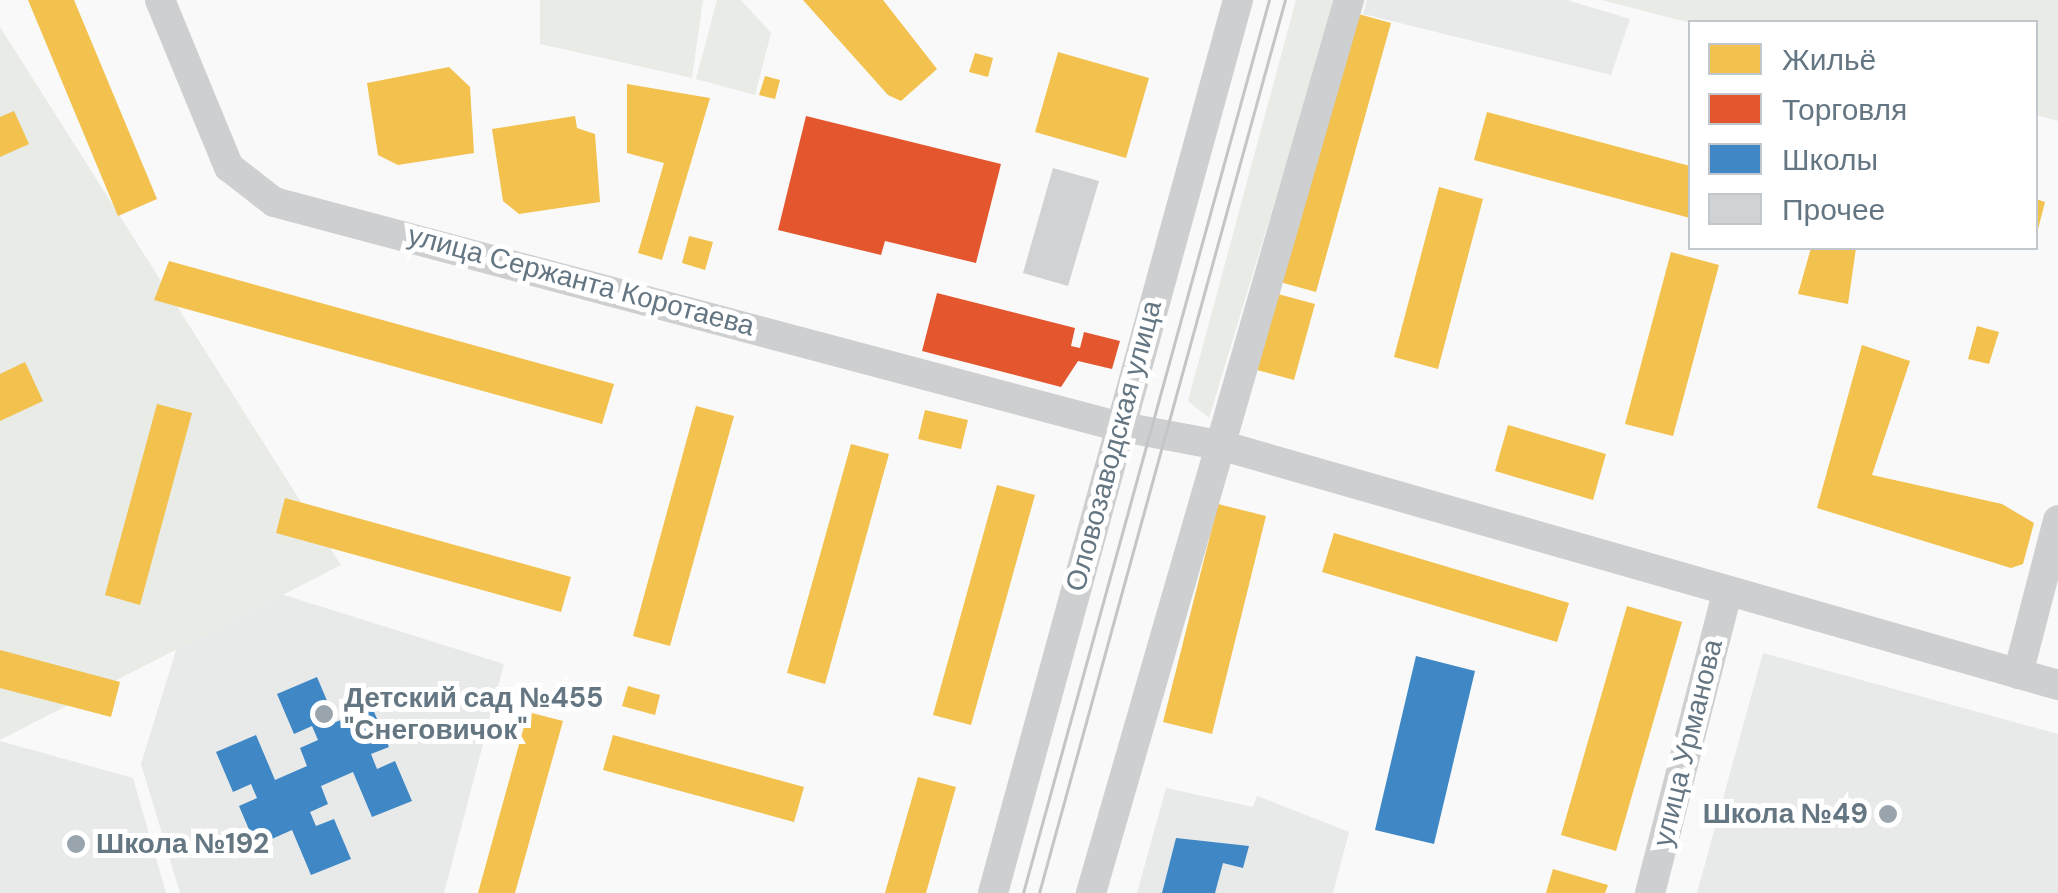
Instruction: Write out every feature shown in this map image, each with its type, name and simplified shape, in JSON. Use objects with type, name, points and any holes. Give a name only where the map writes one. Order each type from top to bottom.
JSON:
[{"type":"street","name":"улица Сержанта Коротаева","points":[[160,0],[222,154],[274,202],[1118,426],[1220,444],[1727,594],[2058,684]]},
{"type":"street","name":"Оловозаводская улица","points":[[994,893],[1118,426],[1238,0]]},
{"type":"street","points":[[1091,893],[1349,0]]},
{"type":"street","points":[[2018,674],[2058,520]]},
{"type":"street","name":"улица Урманова","points":[[1650,893],[1727,594]]},
{"type":"shaded area","points":[[540,0],[703,0],[692,78],[540,44]]},
{"type":"shaded area","points":[[717,0],[741,0],[771,33],[755,95],[696,79]]},
{"type":"shaded area","points":[[1296,0],[1336,0],[1209,418],[1188,401]]},
{"type":"shaded area","points":[[1367,0],[1567,0],[1630,19],[1611,75],[1363,14]]},
{"type":"shaded area","points":[[1602,0],[2058,0],[2058,121],[2038,116],[2038,20],[1688,22]]},
{"type":"shaded area","points":[[0,27],[341,565],[0,740]]},
{"type":"shaded area","name":"Детский сад №455 \"Снеговичок\"","points":[[201,569],[504,664],[444,893],[180,893],[141,764]]},
{"type":"shaded area","name":"Школа №49","points":[[1763,653],[2058,734],[2058,893],[1697,893]]},
{"type":"shaded area","name":"Школа №192","points":[[0,741],[133,778],[166,893],[0,893]]},
{"type":"shaded area","points":[[1166,788],[1253,807],[1257,796],[1349,832],[1333,893],[1137,893]]},
{"type":"building: Жильё","points":[[28,0],[74,0],[157,199],[118,216]]},
{"type":"building: Жильё","points":[[803,0],[883,0],[937,69],[901,101],[888,95]]},
{"type":"building: Жильё","points":[[1355,13],[1391,23],[1316,292],[1280,282]]},
{"type":"building: Жильё","points":[[1058,52],[1149,78],[1126,158],[1035,132]]},
{"type":"building: Жильё","points":[[975,53],[993,58],[988,77],[969,72]]},
{"type":"building: Жильё","points":[[449,67],[470,87],[474,153],[398,165],[378,155],[367,83]]},
{"type":"building: Жильё","points":[[765,76],[780,80],[775,99],[759,95]]},
{"type":"building: Жильё","points":[[627,84],[710,98],[662,260],[638,253],[664,163],[627,153]]},
{"type":"building: Жильё","points":[[14,111],[29,144],[0,157],[0,117]]},
{"type":"building: Жильё","points":[[1487,112],[1688,165],[1688,217],[1474,160]]},
{"type":"building: Жильё","points":[[575,116],[577,128],[595,134],[600,202],[519,214],[503,201],[492,129]]},
{"type":"building: Жильё","points":[[1439,187],[1483,199],[1438,369],[1394,357]]},
{"type":"building: Жильё","points":[[2038,200],[2045,202],[2038,229]]},
{"type":"building: Жильё","points":[[689,236],[713,242],[705,270],[682,263]]},
{"type":"building: Жильё","points":[[1810,250],[1856,250],[1848,304],[1798,294]]},
{"type":"building: Жильё","points":[[1671,252],[1719,265],[1673,436],[1625,424]]},
{"type":"building: Жильё","points":[[169,261],[614,384],[602,424],[154,300]]},
{"type":"building: Жильё","points":[[1278,294],[1315,304],[1294,380],[1257,370]]},
{"type":"building: Жильё","points":[[1977,326],[1999,332],[1989,364],[1968,359]]},
{"type":"building: Жильё","points":[[1862,345],[1910,361],[1872,475],[2002,504],[2034,523],[2023,564],[2011,568],[1817,508]]},
{"type":"building: Жильё","points":[[25,362],[43,401],[0,421],[0,374]]},
{"type":"building: Жильё","points":[[157,404],[192,413],[140,605],[105,595]]},
{"type":"building: Жильё","points":[[696,406],[734,416],[670,646],[633,636]]},
{"type":"building: Жильё","points":[[925,410],[968,420],[961,449],[918,439]]},
{"type":"building: Жильё","points":[[1508,425],[1606,454],[1593,500],[1495,471]]},
{"type":"building: Жильё","points":[[851,444],[889,454],[825,684],[787,673]]},
{"type":"building: Жильё","points":[[997,485],[1035,495],[971,725],[933,715]]},
{"type":"building: Жильё","points":[[285,498],[571,577],[561,612],[276,533]]},
{"type":"building: Жильё","points":[[1218,504],[1266,516],[1212,734],[1163,722]]},
{"type":"building: Жильё","points":[[1334,533],[1569,603],[1557,642],[1322,572]]},
{"type":"building: Жильё","points":[[1627,606],[1682,622],[1616,851],[1561,835]]},
{"type":"building: Жильё","points":[[0,650],[120,682],[111,717],[0,688]]},
{"type":"building: Жильё","points":[[628,686],[660,695],[655,715],[622,706]]},
{"type":"building: Жильё","points":[[528,712],[563,721],[515,893],[478,893]]},
{"type":"building: Жильё","points":[[613,735],[804,787],[794,822],[603,770]]},
{"type":"building: Жильё","points":[[918,777],[956,787],[926,893],[885,893]]},
{"type":"building: Жильё","points":[[1553,869],[1608,885],[1605,893],[1546,893]]},
{"type":"building: Торговля","points":[[806,116],[1001,164],[976,263],[885,241],[881,255],[778,230]]},
{"type":"building: Торговля","points":[[937,293],[1075,328],[1071,346],[1080,348],[1084,332],[1120,341],[1112,369],[1078,361],[1061,387],[922,351]]},
{"type":"building: Школы","points":[[1416,656],[1475,671],[1434,844],[1375,830]]},
{"type":"building: Школы","points":[[317,677],[336,722],[372,707],[389,747],[371,754],[377,769],[395,761],[412,801],[372,817],[353,772],[321,786],[328,804],[310,812],[316,826],[334,819],[351,859],[311,875],[292,830],[256,846],[239,806],[257,798],[251,784],[233,792],[216,752],[256,735],[275,780],[307,766],[300,748],[318,740],[312,726],[294,734],[277,694]]},
{"type":"building: Школы","points":[[1176,838],[1249,846],[1243,868],[1223,863],[1215,893],[1162,893]]},
{"type":"building: Прочее","points":[[1053,168],[1099,181],[1068,286],[1023,273]]},
{"type":"tram line","points":[[1023,893],[1269,0]]},
{"type":"tram line","points":[[1039,893],[1285,0]]},
{"type":"place","name":"Детский сад №455 \"Снеговичок\"","points":[[324,714]]},
{"type":"place","name":"Школа №49","points":[[1888,814]]},
{"type":"place","name":"Школа №192","points":[[76,844]]}]
